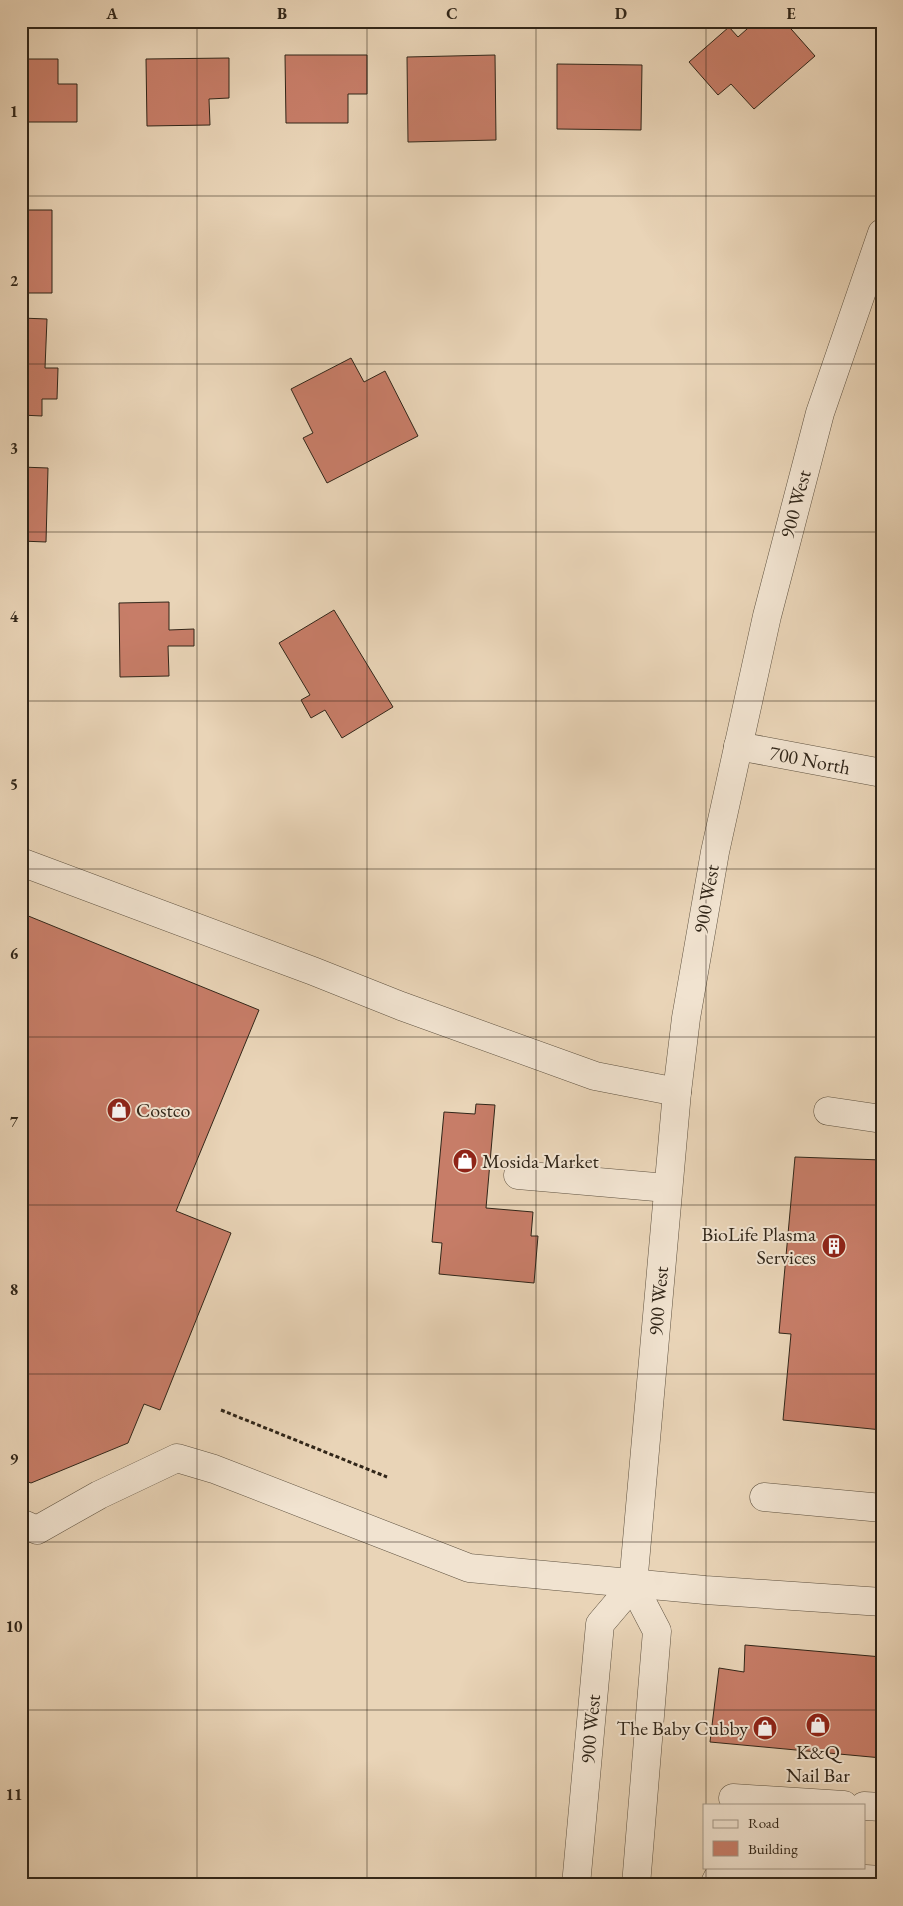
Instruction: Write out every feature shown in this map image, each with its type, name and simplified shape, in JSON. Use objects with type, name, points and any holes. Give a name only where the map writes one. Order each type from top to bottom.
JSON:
[{"type":"street","name":"900 West","points":[[576,1885],[600,1624],[633,1584],[677,1092],[686,1018],[714,852],[767,616],[820,413],[882,233]]},
{"type":"street","name":"700 North","points":[[738,746],[882,773]]},
{"type":"street","points":[[21,862],[313,971],[400,1006],[595,1076],[677,1092]]},
{"type":"street","points":[[828,1111],[882,1119]]},
{"type":"street","points":[[518,1175],[667,1188]]},
{"type":"street","points":[[21,1524],[37,1530],[99,1496],[177,1458],[214,1469],[469,1568],[633,1584],[882,1602]]},
{"type":"street","points":[[764,1496],[882,1508]]},
{"type":"street","points":[[633,1584],[657,1631],[636,1885]]},
{"type":"street","points":[[733,1798],[828,1804]]},
{"type":"street","points":[[866,1806],[882,1807]]},
{"type":"street","points":[[714,1885],[718,1877],[732,1871],[882,1880]]},
{"type":"path","points":[[221,1410],[387,1477]]},
{"type":"building","points":[[756,21],[765,29],[773,21],[784,21],[815,56],[754,109],[731,84],[718,95],[689,62],[729,27],[738,37]]},
{"type":"building","points":[[285,55],[367,55],[367,94],[348,94],[348,123],[286,123]]},
{"type":"building","points":[[495,55],[496,140],[408,142],[407,57]]},
{"type":"building","points":[[229,58],[229,98],[209,99],[210,125],[147,126],[146,59]]},
{"type":"building","points":[[21,59],[58,59],[58,84],[77,84],[77,122],[24,122],[24,139],[21,139]]},
{"type":"building","points":[[557,64],[642,65],[641,130],[557,129]]},
{"type":"building","points":[[21,191],[25,191],[25,210],[52,210],[52,293],[21,293]]},
{"type":"building","points":[[21,318],[47,319],[45,368],[58,368],[57,399],[42,399],[42,416],[21,415]]},
{"type":"building","points":[[351,358],[364,382],[385,371],[418,436],[327,483],[303,438],[313,433],[291,389]]},
{"type":"building","points":[[21,467],[48,468],[46,542],[21,541]]},
{"type":"building","points":[[169,602],[169,630],[194,629],[194,646],[168,646],[169,676],[120,677],[119,603]]},
{"type":"building","points":[[334,610],[393,707],[342,738],[325,710],[311,718],[301,700],[310,695],[279,643]]},
{"type":"building","points":[[21,639],[27,646],[21,650]]},
{"type":"building","name":"Costco","points":[[21,913],[259,1010],[176,1211],[231,1233],[160,1410],[144,1404],[128,1443],[31,1483],[21,1479]]},
{"type":"building","name":"Mosida Market","points":[[476,1104],[495,1105],[486,1208],[533,1212],[531,1236],[538,1236],[534,1283],[439,1274],[442,1243],[432,1242],[444,1112],[475,1114]]},
{"type":"building","name":"BioLife Plasma Services","points":[[795,1157],[882,1160],[882,1430],[783,1420],[791,1334],[779,1333]]},
{"type":"building","points":[[745,1645],[882,1657],[882,1758],[710,1742],[719,1668],[744,1672]]},
{"type":"place","name":"Costco","points":[[119,1110]]},
{"type":"place","name":"Mosida Market","points":[[465,1161]]},
{"type":"place","name":"BioLife Plasma Services","points":[[834,1246]]},
{"type":"place","name":"K&Q Nail Bar","points":[[818,1725]]},
{"type":"place","name":"The Baby Cubby","points":[[765,1728]]}]
